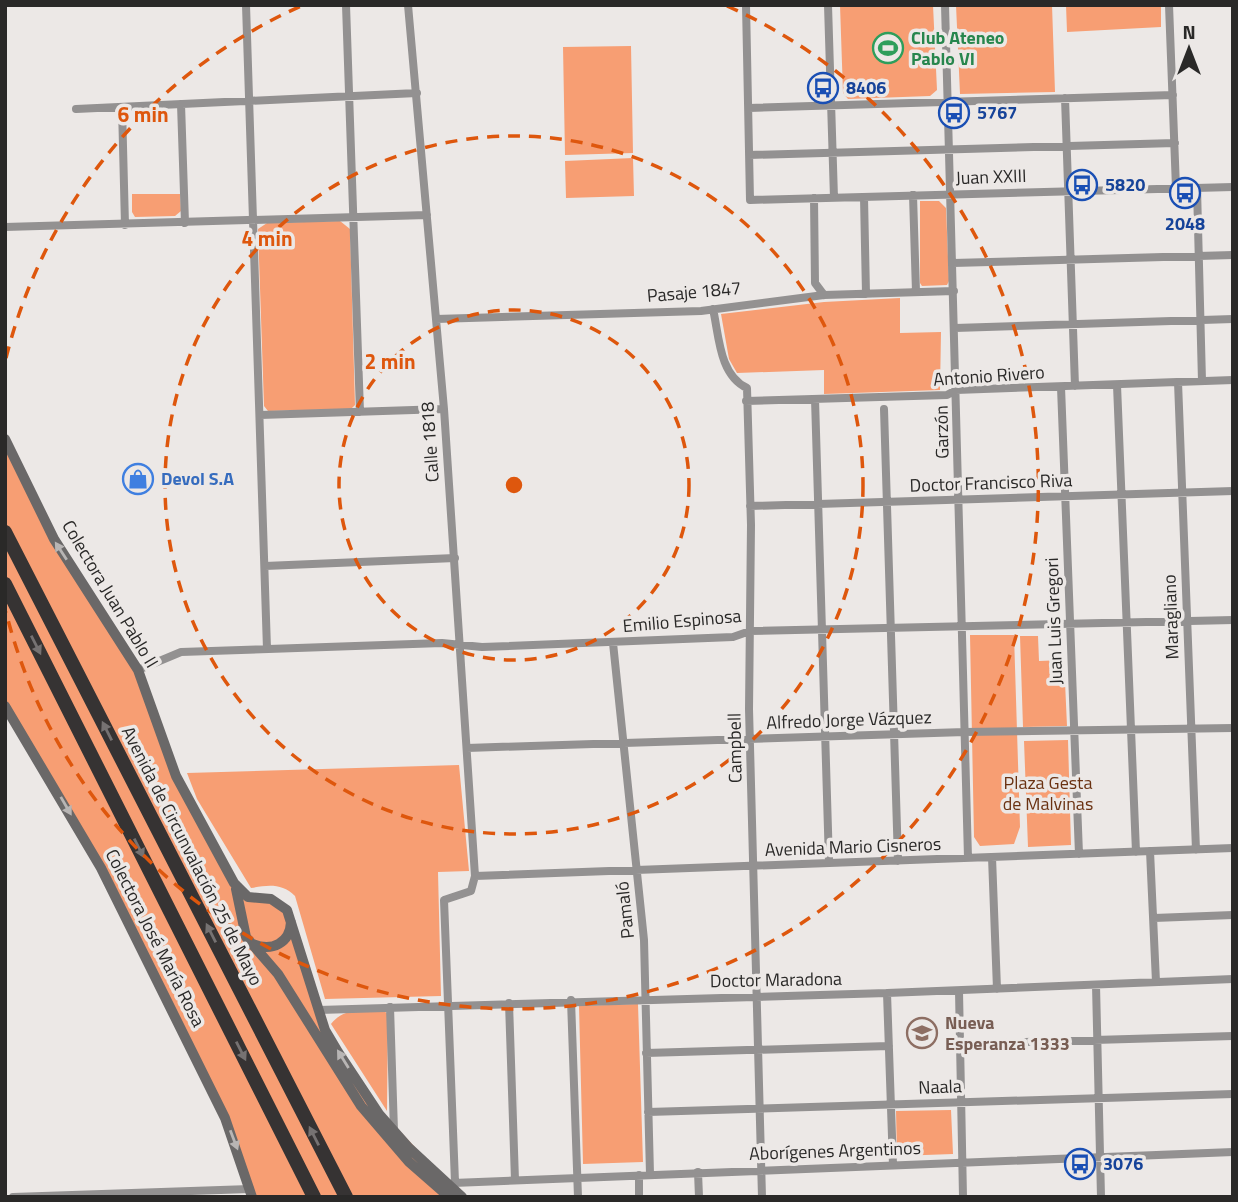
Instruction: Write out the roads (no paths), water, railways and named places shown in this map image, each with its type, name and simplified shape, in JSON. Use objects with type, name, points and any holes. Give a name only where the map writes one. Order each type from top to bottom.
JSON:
[{"type":"highway","name":"Avenida de Circunvalación 25 de Mayo","points":[[5,532],[345,1197]]},
{"type":"highway","points":[[5,584],[314,1197]]},
{"type":"main road","name":"Colectora Juan Pablo II","points":[[5,439],[54,539],[138,670],[176,776],[234,883],[246,937],[278,974],[361,1107],[400,1153],[462,1197]]},
{"type":"main road","name":"Colectora José María Rosa","points":[[5,706],[101,868],[225,1118],[251,1193]]},
{"type":"main road","points":[[234,883],[248,897],[280,903],[291,919],[287,937],[280,944],[271,948],[252,943]]},
{"type":"main road","points":[[242,920],[248,907],[261,899]]},
{"type":"main road","name":"Colectora Juan Pablo II","points":[[291,919],[325,1030],[394,1131],[449,1188]]},
{"type":"street","points":[[246,5],[267,649]]},
{"type":"street","points":[[346,5],[360,412]]},
{"type":"street","name":"Calle 1818","points":[[408,5],[444,409],[475,876]]},
{"type":"street","points":[[746,5],[749,155],[1175,142]]},
{"type":"street","points":[[828,5],[834,198]]},
{"type":"street","name":"Garzón","points":[[945,5],[968,858]]},
{"type":"street","points":[[1170,5],[1176,188]]},
{"type":"street","points":[[76,108],[417,93]]},
{"type":"street","points":[[749,108],[1173,95]]},
{"type":"street","points":[[1065,99],[1075,386]]},
{"type":"street","points":[[181,104],[185,223]]},
{"type":"street","points":[[122,107],[125,225]]},
{"type":"street","name":"Juan XXIII","points":[[749,155],[750,200],[1233,187]]},
{"type":"street","points":[[1197,188],[1202,381]]},
{"type":"street","points":[[913,195],[916,292]]},
{"type":"street","points":[[864,197],[866,294]]},
{"type":"street","points":[[814,198],[815,284],[824,295]]},
{"type":"street","points":[[5,227],[427,215]]},
{"type":"street","points":[[953,262],[1233,255]]},
{"type":"street","name":"Pasaje 1847","points":[[436,319],[713,309],[824,295],[954,291]]},
{"type":"street","name":"Campbell","points":[[713,309],[726,367],[737,383],[747,388],[750,739],[762,1197]]},
{"type":"street","points":[[955,328],[1233,319]]},
{"type":"street","name":"Antonio Rivero","points":[[747,401],[947,395],[956,390],[1233,380]]},
{"type":"street","name":"Maragliano","points":[[1178,382],[1196,850]]},
{"type":"street","points":[[1117,384],[1136,852]]},
{"type":"street","name":"Juan Luis Gregori","points":[[1061,387],[1079,854]]},
{"type":"street","points":[[815,399],[829,863]]},
{"type":"street","points":[[260,415],[444,409]]},
{"type":"street","points":[[884,409],[898,861]]},
{"type":"street","name":"Doctor Francisco Riva","points":[[750,506],[1233,491]]},
{"type":"street","points":[[265,565],[455,558]]},
{"type":"street","name":"Emilio Espinosa","points":[[138,670],[181,652],[613,643],[733,636],[750,631],[1233,621]]},
{"type":"street","name":"Pamaló","points":[[613,643],[644,940],[650,1174]]},
{"type":"street","name":"Alfredo Jorge Vázquez","points":[[467,748],[965,732],[1074,733],[1233,728]]},
{"type":"street","name":"Avenida Mario Cisneros","points":[[475,876],[1233,848]]},
{"type":"street","points":[[1150,851],[1156,982]]},
{"type":"street","points":[[992,857],[996,989]]},
{"type":"street","points":[[449,1188],[450,1005],[444,900],[471,891],[475,876]]},
{"type":"street","points":[[1154,918],[1233,915]]},
{"type":"street","name":"Doctor Maradona","points":[[319,1010],[571,1000],[959,991],[1233,979]]},
{"type":"street","points":[[1096,985],[1101,1197]]},
{"type":"street","points":[[959,991],[963,1197]]},
{"type":"street","points":[[887,993],[893,1165]]},
{"type":"street","points":[[571,1000],[578,1197]]},
{"type":"street","points":[[509,1003],[515,1180]]},
{"type":"street","points":[[390,1007],[394,1131]]},
{"type":"street","points":[[960,1044],[1233,1036]]},
{"type":"street","points":[[646,1053],[888,1046]]},
{"type":"street","name":"Naala","points":[[648,1112],[1233,1094]]},
{"type":"street","name":"Aborígenes Argentinos","points":[[449,1188],[515,1180],[577,1177],[1233,1152]]},
{"type":"street","points":[[698,1172],[699,1197]]},
{"type":"street","points":[[639,1175],[639,1197]]},
{"type":"street","points":[[13,1197],[251,1193]]},
{"type":"place","name":"Club Ateneo Pablo VI","points":[[888,48]]},
{"type":"place","name":"8406","points":[[823,88]]},
{"type":"place","name":"5767","points":[[954,113]]},
{"type":"place","name":"5820","points":[[1082,185]]},
{"type":"place","name":"2048","points":[[1185,193]]},
{"type":"place","name":"Devol S.A","points":[[138,479]]},
{"type":"place","name":"Nueva Esperanza 1333","points":[[922,1033]]},
{"type":"place","name":"3076","points":[[1080,1164]]},
{"type":"park label","name":"Plaza Gesta de Malvinas","points":[[1048,793]]}]
